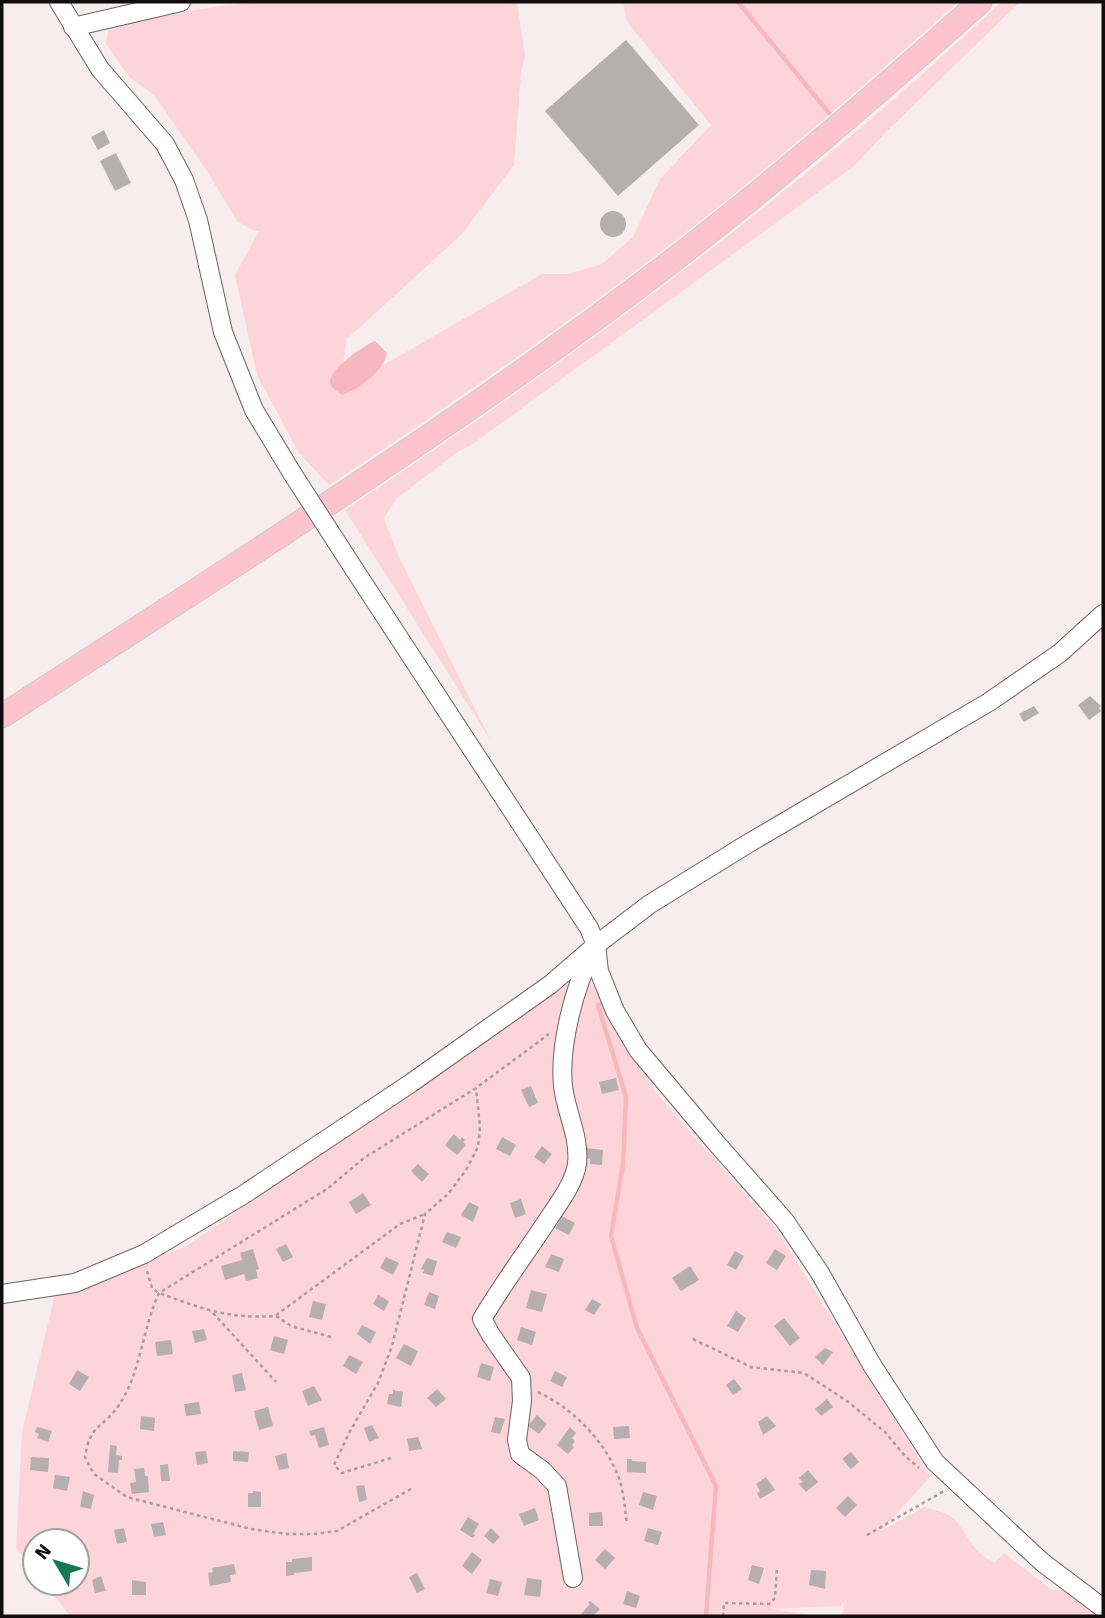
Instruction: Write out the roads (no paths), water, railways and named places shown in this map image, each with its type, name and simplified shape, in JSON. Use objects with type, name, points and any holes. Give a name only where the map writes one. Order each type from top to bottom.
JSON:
[{"type":"main road","points":[[2,716],[337,498],[572,336],[765,188],[851,117],[980,2]]},
{"type":"street","points":[[59,2],[100,69],[165,144],[184,180],[198,220],[223,331],[254,410],[354,569],[583,919],[596,945],[600,971],[615,1011],[638,1050],[785,1221],[820,1273],[872,1365],[935,1462],[1042,1562],[1103,1608]]},
{"type":"street","points":[[73,27],[181,2]]},
{"type":"street","points":[[2,1294],[75,1283],[144,1254],[243,1195],[411,1083],[551,984],[650,904],[989,702],[1059,653],[1103,614]]},
{"type":"street","points":[[573,1578],[557,1486],[542,1470],[520,1454],[517,1440],[522,1401],[521,1378],[482,1319],[565,1193],[577,1166],[577,1137],[564,1088],[569,1020],[584,968],[596,945]]},
{"type":"waterway","points":[[738,2],[829,113]]},
{"type":"waterway","points":[[608,1001],[598,1005],[626,1097],[623,1164],[611,1236],[637,1328],[716,1486],[706,1616]]}]
